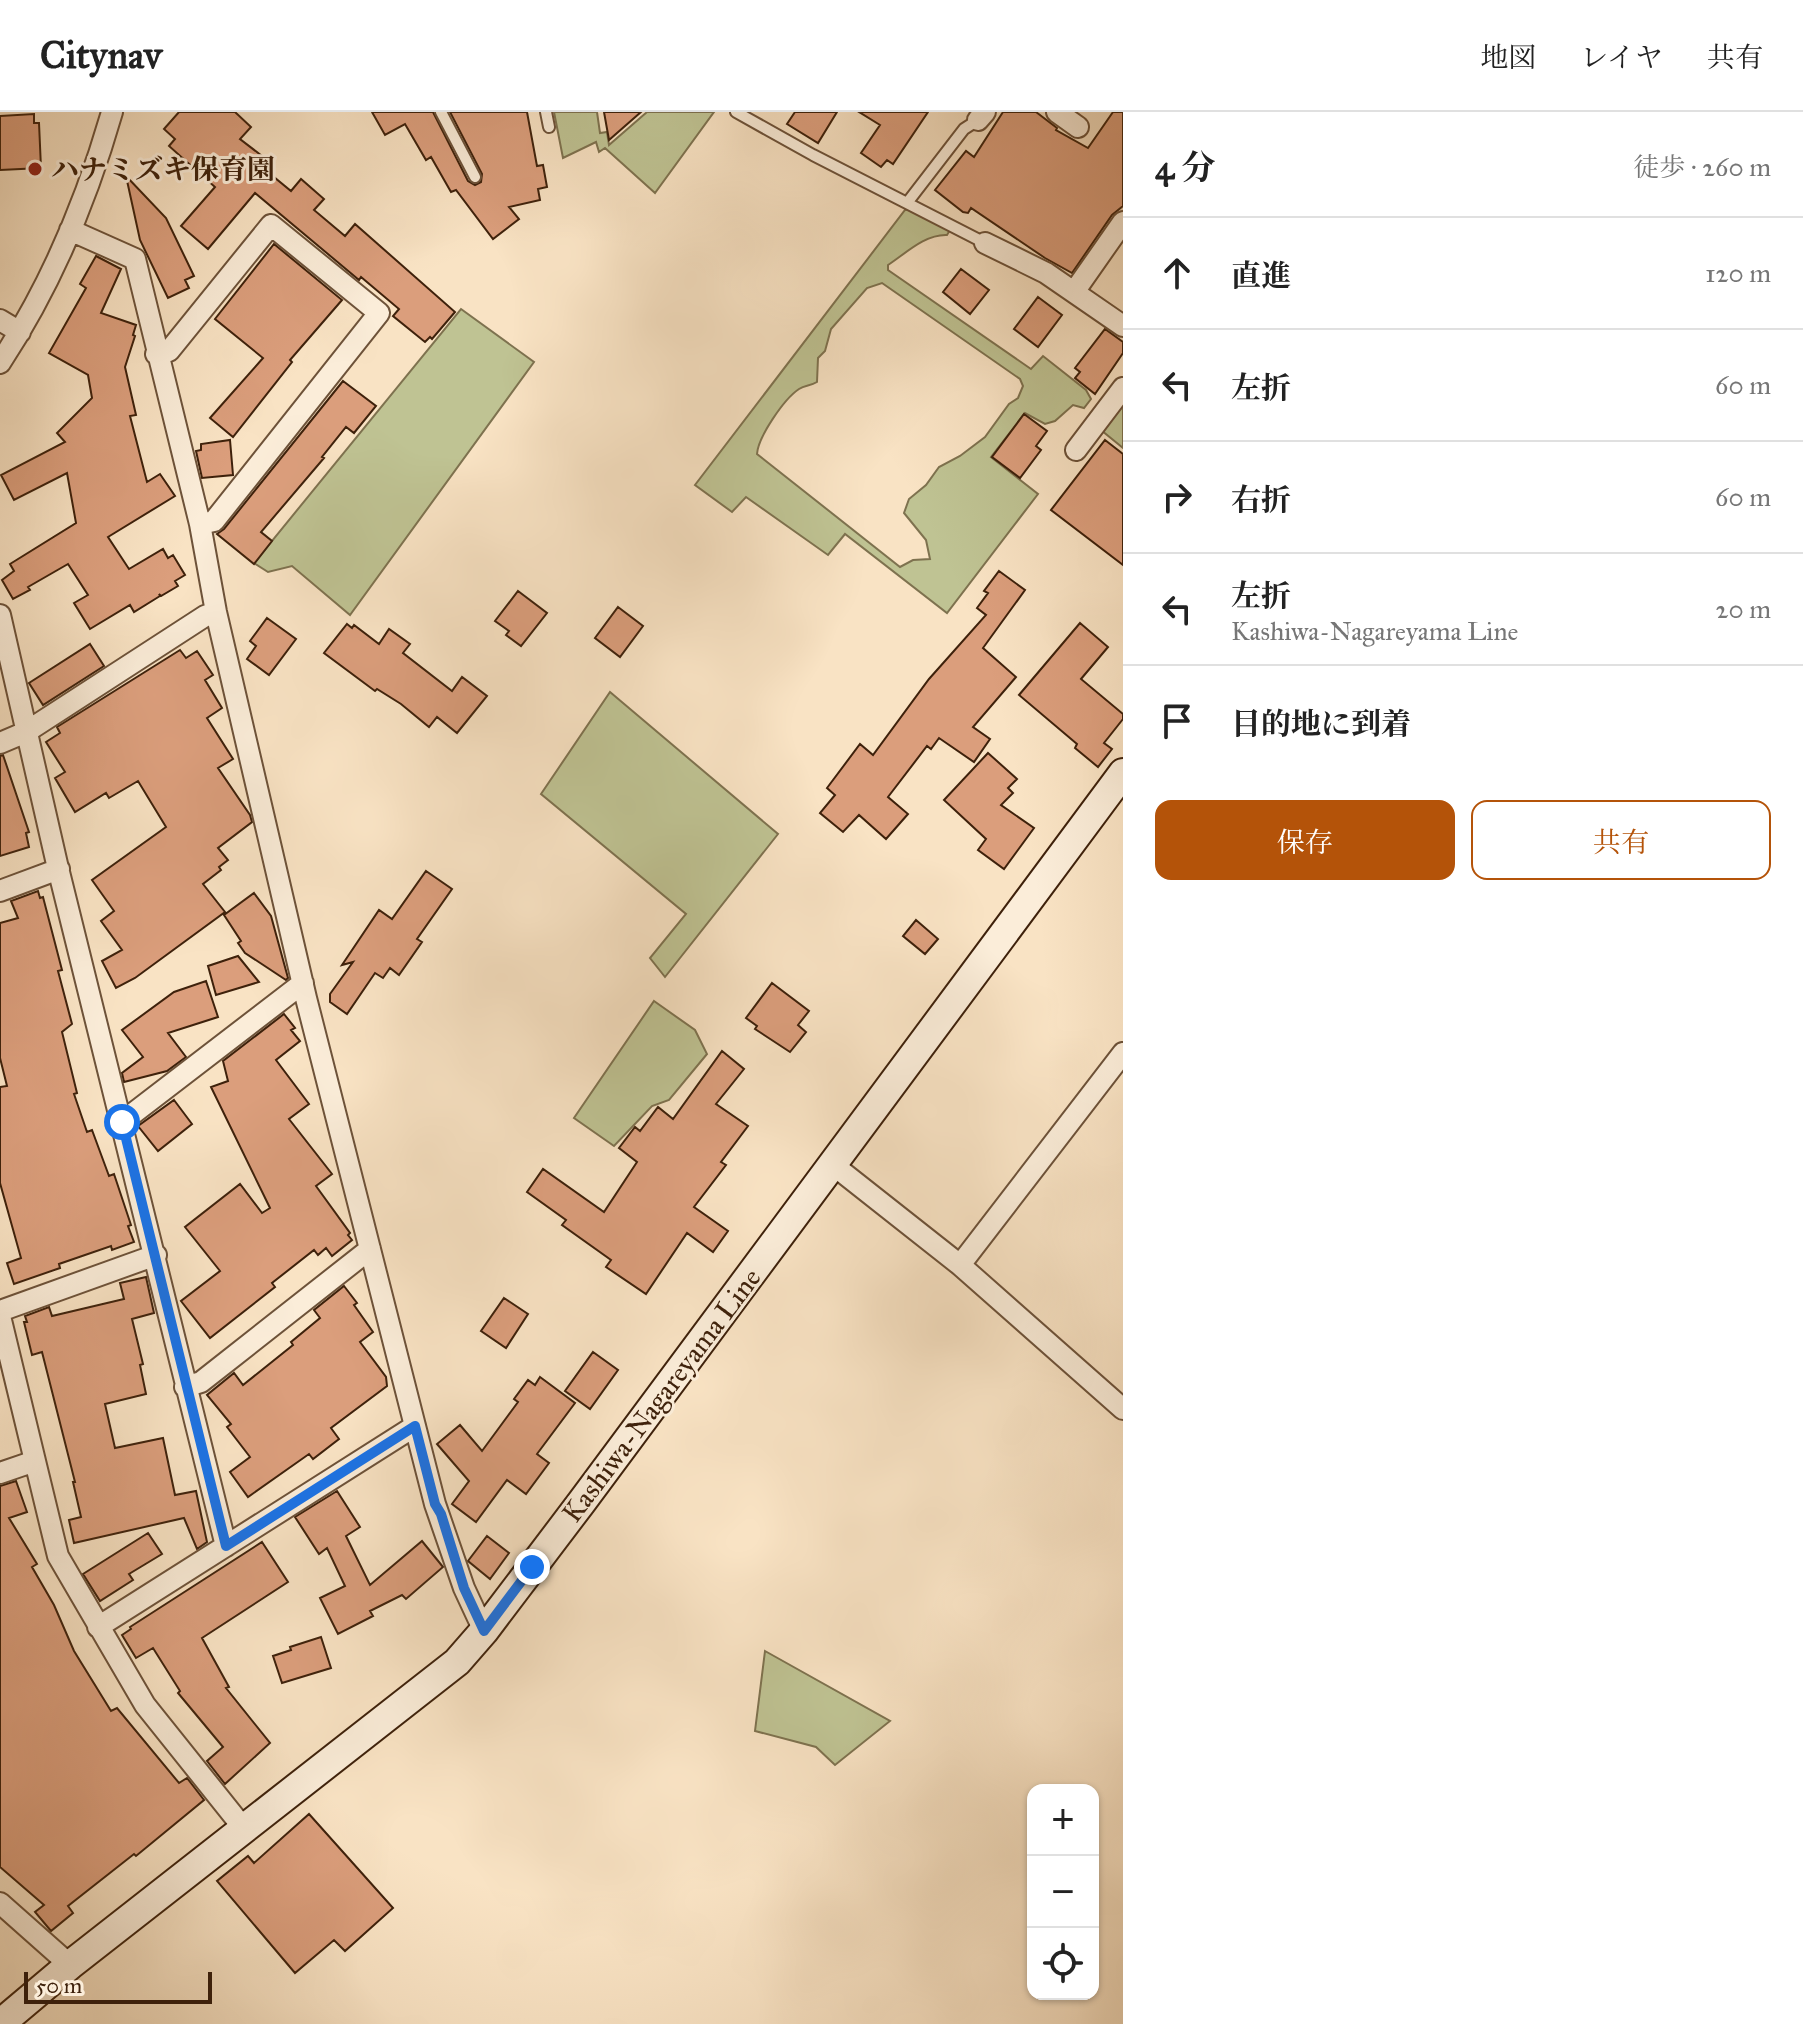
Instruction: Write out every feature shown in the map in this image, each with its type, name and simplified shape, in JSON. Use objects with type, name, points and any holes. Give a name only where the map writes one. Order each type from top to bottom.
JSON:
[{"type":"main road","name":"Kashiwa-Nagareyama Line","points":[[0,2024],[70,1965],[457,1662],[484,1631],[1123,773]]},
{"type":"street","points":[[0,363],[20,332],[70,230],[112,112]]},
{"type":"street","points":[[1057,112],[1078,127]]},
{"type":"street","points":[[1074,292],[1123,222]]},
{"type":"street","points":[[156,354],[169,351],[271,225],[379,313],[214,521],[200,524]]},
{"type":"street","points":[[70,230],[135,259],[200,524],[216,612],[303,983],[415,1426],[435,1504],[441,1514],[464,1588],[484,1631]]},
{"type":"street","points":[[985,243],[1046,273],[1123,326]]},
{"type":"street","points":[[0,320],[20,332]]},
{"type":"street","points":[[1076,450],[1123,388]]},
{"type":"street","points":[[0,743],[26,732],[205,616],[216,612]]},
{"type":"street","points":[[0,615],[59,869],[226,1546]]},
{"type":"street","points":[[0,891],[59,869]]},
{"type":"street","points":[[122,1122],[303,983]]},
{"type":"street","points":[[960,1265],[1123,1053]]},
{"type":"street","points":[[832,1164],[960,1265],[1123,1409]]},
{"type":"street","points":[[185,1387],[201,1382],[370,1249]]},
{"type":"street","points":[[156,1255],[0,1313],[58,1556],[145,1705],[245,1830]]},
{"type":"street","points":[[98,1627],[415,1426]]},
{"type":"street","points":[[0,1473],[35,1461]]},
{"type":"street","points":[[0,1903],[70,1965]]},
{"type":"lane","points":[[441,112],[475,177]]},
{"type":"lane","points":[[546,112],[549,127]]},
{"type":"lane","points":[[736,112],[985,243]]},
{"type":"lane","points":[[907,203],[964,129],[981,116]]},
{"type":"green space","points":[[554,112],[597,112],[600,133],[607,132],[609,145],[647,112],[714,112],[655,193],[605,148],[599,152],[596,142],[563,158]]},
{"type":"green space","points":[[911,209],[950,230],[947,235],[931,238],[916,246],[888,265],[888,270],[1031,369],[1043,356],[1086,390],[1091,399],[1084,408],[1073,405],[1055,421],[1045,424],[1025,413],[991,457],[1038,494],[947,613],[845,534],[828,555],[746,497],[732,512],[695,485],[905,210]],"holes":[[[882,283],[1020,379],[1023,386],[1018,398],[1009,404],[985,437],[939,467],[926,485],[909,499],[904,513],[926,540],[930,559],[913,560],[900,567],[757,454],[767,429],[786,401],[799,389],[817,382],[818,358],[825,351],[831,329],[867,288]]]},
{"type":"green space","points":[[461,309],[534,362],[350,615],[292,566],[268,572],[254,563]]},
{"type":"green space","points":[[1123,401],[1123,448],[1101,430]]},
{"type":"green space","points":[[610,692],[778,834],[665,977],[650,958],[686,914],[541,794]]},
{"type":"green space","points":[[654,1001],[695,1030],[707,1054],[669,1100],[652,1106],[614,1146],[574,1118]]},
{"type":"green space","points":[[765,1651],[890,1721],[835,1765],[816,1747],[755,1731]]},
{"type":"building","points":[[179,112],[235,112],[251,127],[240,139],[262,156],[257,163],[291,191],[301,179],[324,199],[314,210],[345,236],[355,224],[455,312],[432,339],[430,337],[425,342],[393,316],[399,309],[361,277],[359,280],[255,193],[208,249],[181,226],[215,187],[169,146],[175,139],[164,129]]},
{"type":"building","points":[[372,112],[433,112],[468,181],[475,185],[481,182],[482,174],[450,112],[527,112],[537,166],[543,165],[547,187],[538,189],[540,200],[509,207],[519,219],[493,239],[456,190],[451,192],[431,157],[426,160],[405,124],[385,135]]},
{"type":"building","points":[[604,112],[641,112],[609,140]]},
{"type":"building","points":[[795,112],[837,112],[818,143],[787,124]]},
{"type":"building","points":[[859,112],[928,112],[893,164],[887,160],[881,167],[861,153],[880,125]]},
{"type":"building","points":[[1003,112],[1036,112],[1056,130],[1088,148],[1113,112],[1123,112],[1123,206],[1112,215],[1072,273],[971,208],[968,213],[963,212],[935,190],[966,151],[974,157]]},
{"type":"building","points":[[34,114],[34,123],[39,123],[41,168],[0,170],[0,116]]},
{"type":"building","points":[[126,176],[166,218],[194,276],[185,280],[189,288],[168,298],[140,240]]},
{"type":"building","points":[[274,244],[342,300],[290,360],[292,362],[233,437],[210,418],[263,358],[215,319]]},
{"type":"building","points":[[96,256],[121,269],[101,313],[136,325],[125,367],[136,415],[130,416],[147,482],[160,474],[175,496],[108,537],[129,569],[163,549],[168,558],[173,555],[185,575],[175,581],[178,586],[161,596],[159,594],[134,612],[130,605],[90,629],[74,603],[88,595],[68,564],[13,599],[2,580],[14,571],[10,564],[76,523],[67,473],[14,500],[1,475],[65,442],[57,433],[92,398],[88,375],[49,353],[86,288],[80,284]]},
{"type":"building","points":[[961,269],[989,290],[970,314],[943,292]]},
{"type":"building","points":[[1038,297],[1062,315],[1038,347],[1014,329]]},
{"type":"building","points":[[1105,329],[1123,342],[1123,353],[1095,394],[1075,378],[1080,372],[1075,368]]},
{"type":"building","points":[[343,381],[376,406],[354,433],[346,427],[324,458],[261,532],[272,541],[254,564],[217,534]]},
{"type":"building","points":[[1024,414],[1047,431],[1036,446],[1041,450],[1020,478],[992,457]]},
{"type":"building","points":[[230,440],[233,475],[202,478],[196,451],[201,450],[201,444]]},
{"type":"building","points":[[1105,440],[1123,454],[1123,565],[1051,510]]},
{"type":"building","points":[[999,571],[1025,590],[983,648],[1016,677],[973,727],[990,739],[974,762],[939,738],[931,749],[927,746],[888,797],[908,814],[886,839],[859,815],[843,832],[820,813],[835,795],[827,788],[860,744],[873,755],[929,679],[986,615],[977,608],[988,593],[984,591]]},
{"type":"building","points":[[518,591],[547,613],[521,646],[506,635],[509,631],[495,621]]},
{"type":"building","points":[[618,607],[643,626],[620,657],[595,638]]},
{"type":"building","points":[[267,618],[296,639],[269,675],[247,659],[256,646],[250,641]]},
{"type":"building","points":[[1080,623],[1108,647],[1081,679],[1123,714],[1123,719],[1104,743],[1112,749],[1098,767],[1075,748],[1077,744],[1019,695]]},
{"type":"building","points":[[347,624],[352,628],[354,625],[379,644],[389,629],[410,644],[403,653],[452,691],[462,677],[487,696],[457,733],[437,717],[429,727],[401,704],[377,689],[375,691],[324,653]]},
{"type":"building","points":[[90,644],[104,666],[43,705],[29,683]]},
{"type":"building","points":[[180,650],[186,658],[197,651],[213,675],[205,680],[222,708],[207,718],[233,759],[218,768],[252,822],[218,848],[228,860],[203,884],[225,912],[135,978],[116,988],[102,961],[122,950],[101,921],[114,911],[92,880],[166,827],[138,781],[109,798],[106,793],[75,812],[55,778],[65,772],[46,742],[60,733],[57,727]]},
{"type":"building","points":[[988,753],[1017,779],[1008,788],[1013,793],[1001,805],[1034,828],[1004,869],[978,850],[986,839],[944,800]]},
{"type":"building","points":[[3,755],[29,832],[26,833],[29,847],[0,856],[0,756]]},
{"type":"building","points":[[426,871],[452,889],[417,939],[422,942],[399,975],[390,968],[383,978],[375,973],[347,1014],[330,1002],[330,994],[353,962],[342,965],[379,910],[392,919]]},
{"type":"building","points":[[38,891],[40,898],[43,897],[62,970],[58,971],[72,1024],[62,1032],[77,1093],[74,1094],[87,1132],[92,1130],[109,1176],[114,1174],[134,1242],[112,1250],[111,1246],[59,1264],[60,1268],[14,1284],[7,1263],[21,1258],[0,1183],[0,1087],[7,1086],[0,1058],[0,923],[18,918],[11,901]]},
{"type":"building","points":[[254,893],[271,916],[288,978],[286,980],[245,953],[224,915]]},
{"type":"building","points":[[916,920],[938,939],[925,954],[903,936]]},
{"type":"building","points":[[238,956],[259,982],[216,995],[208,966]]},
{"type":"building","points":[[206,981],[218,1017],[168,1033],[186,1057],[167,1071],[124,1082],[122,1073],[143,1057],[122,1030],[174,992]]},
{"type":"building","points":[[772,983],[809,1011],[798,1025],[806,1032],[790,1052],[755,1029],[757,1026],[746,1018]]},
{"type":"building","points":[[284,1014],[300,1041],[276,1060],[309,1104],[289,1119],[332,1174],[316,1186],[352,1240],[332,1256],[326,1248],[318,1255],[314,1250],[272,1283],[275,1287],[210,1338],[181,1301],[220,1271],[185,1227],[240,1184],[262,1213],[270,1208],[211,1087],[228,1081],[223,1061]]},
{"type":"building","points":[[722,1051],[744,1069],[716,1104],[748,1126],[721,1162],[726,1165],[694,1207],[728,1231],[713,1252],[687,1233],[646,1294],[606,1267],[611,1260],[562,1225],[566,1220],[527,1192],[543,1169],[604,1212],[637,1162],[619,1148],[635,1127],[640,1131],[658,1107],[673,1119]]},
{"type":"building","points":[[174,1100],[192,1124],[158,1151],[138,1126]]},
{"type":"building","points":[[146,1277],[154,1313],[132,1319],[143,1364],[140,1365],[146,1394],[105,1404],[115,1448],[163,1438],[175,1495],[196,1491],[207,1542],[197,1549],[184,1518],[74,1543],[69,1520],[81,1517],[75,1482],[42,1352],[32,1355],[24,1322],[27,1322],[25,1316],[49,1307],[52,1316],[124,1299],[120,1283]]},
{"type":"building","points":[[344,1286],[373,1332],[360,1342],[386,1377],[387,1386],[331,1428],[339,1439],[313,1459],[309,1454],[248,1497],[230,1472],[250,1457],[227,1427],[231,1424],[207,1395],[234,1373],[243,1385],[293,1345],[291,1342],[320,1318],[314,1310]]},
{"type":"building","points":[[504,1298],[528,1314],[506,1348],[481,1331]]},
{"type":"building","points":[[593,1352],[618,1370],[590,1409],[565,1391]]},
{"type":"building","points":[[540,1377],[575,1403],[537,1454],[549,1463],[526,1494],[507,1480],[476,1522],[452,1504],[469,1481],[437,1444],[460,1425],[482,1451],[518,1402],[514,1399],[528,1380],[535,1385]]},
{"type":"building","points":[[16,1481],[27,1512],[9,1518],[37,1564],[32,1567],[54,1605],[74,1651],[111,1711],[117,1708],[179,1783],[187,1778],[204,1800],[68,1906],[73,1913],[51,1931],[35,1912],[44,1905],[0,1867],[0,1486]]},
{"type":"building","points":[[337,1491],[360,1527],[346,1536],[370,1585],[422,1541],[443,1567],[406,1599],[402,1595],[370,1611],[373,1616],[338,1634],[320,1598],[345,1586],[327,1548],[319,1554],[295,1517]]},
{"type":"building","points":[[148,1533],[162,1554],[129,1574],[133,1580],[100,1601],[83,1574]]},
{"type":"building","points":[[487,1536],[509,1553],[490,1579],[468,1561]]},
{"type":"building","points":[[262,1542],[288,1582],[202,1638],[229,1687],[226,1688],[270,1743],[225,1784],[207,1761],[223,1747],[178,1693],[180,1691],[153,1648],[136,1658],[122,1635]]},
{"type":"building","points":[[321,1637],[331,1668],[282,1683],[273,1656]]},
{"type":"building","points":[[309,1814],[393,1908],[345,1951],[334,1940],[295,1973],[217,1881],[248,1856],[254,1863]]},
{"type":"place","name":"ハナミズキ保育園","points":[[35,169]]},
{"type":"route","points":[[122,1122],[226,1546],[415,1426],[435,1504],[441,1514],[464,1588],[484,1631],[532,1567]]}]
